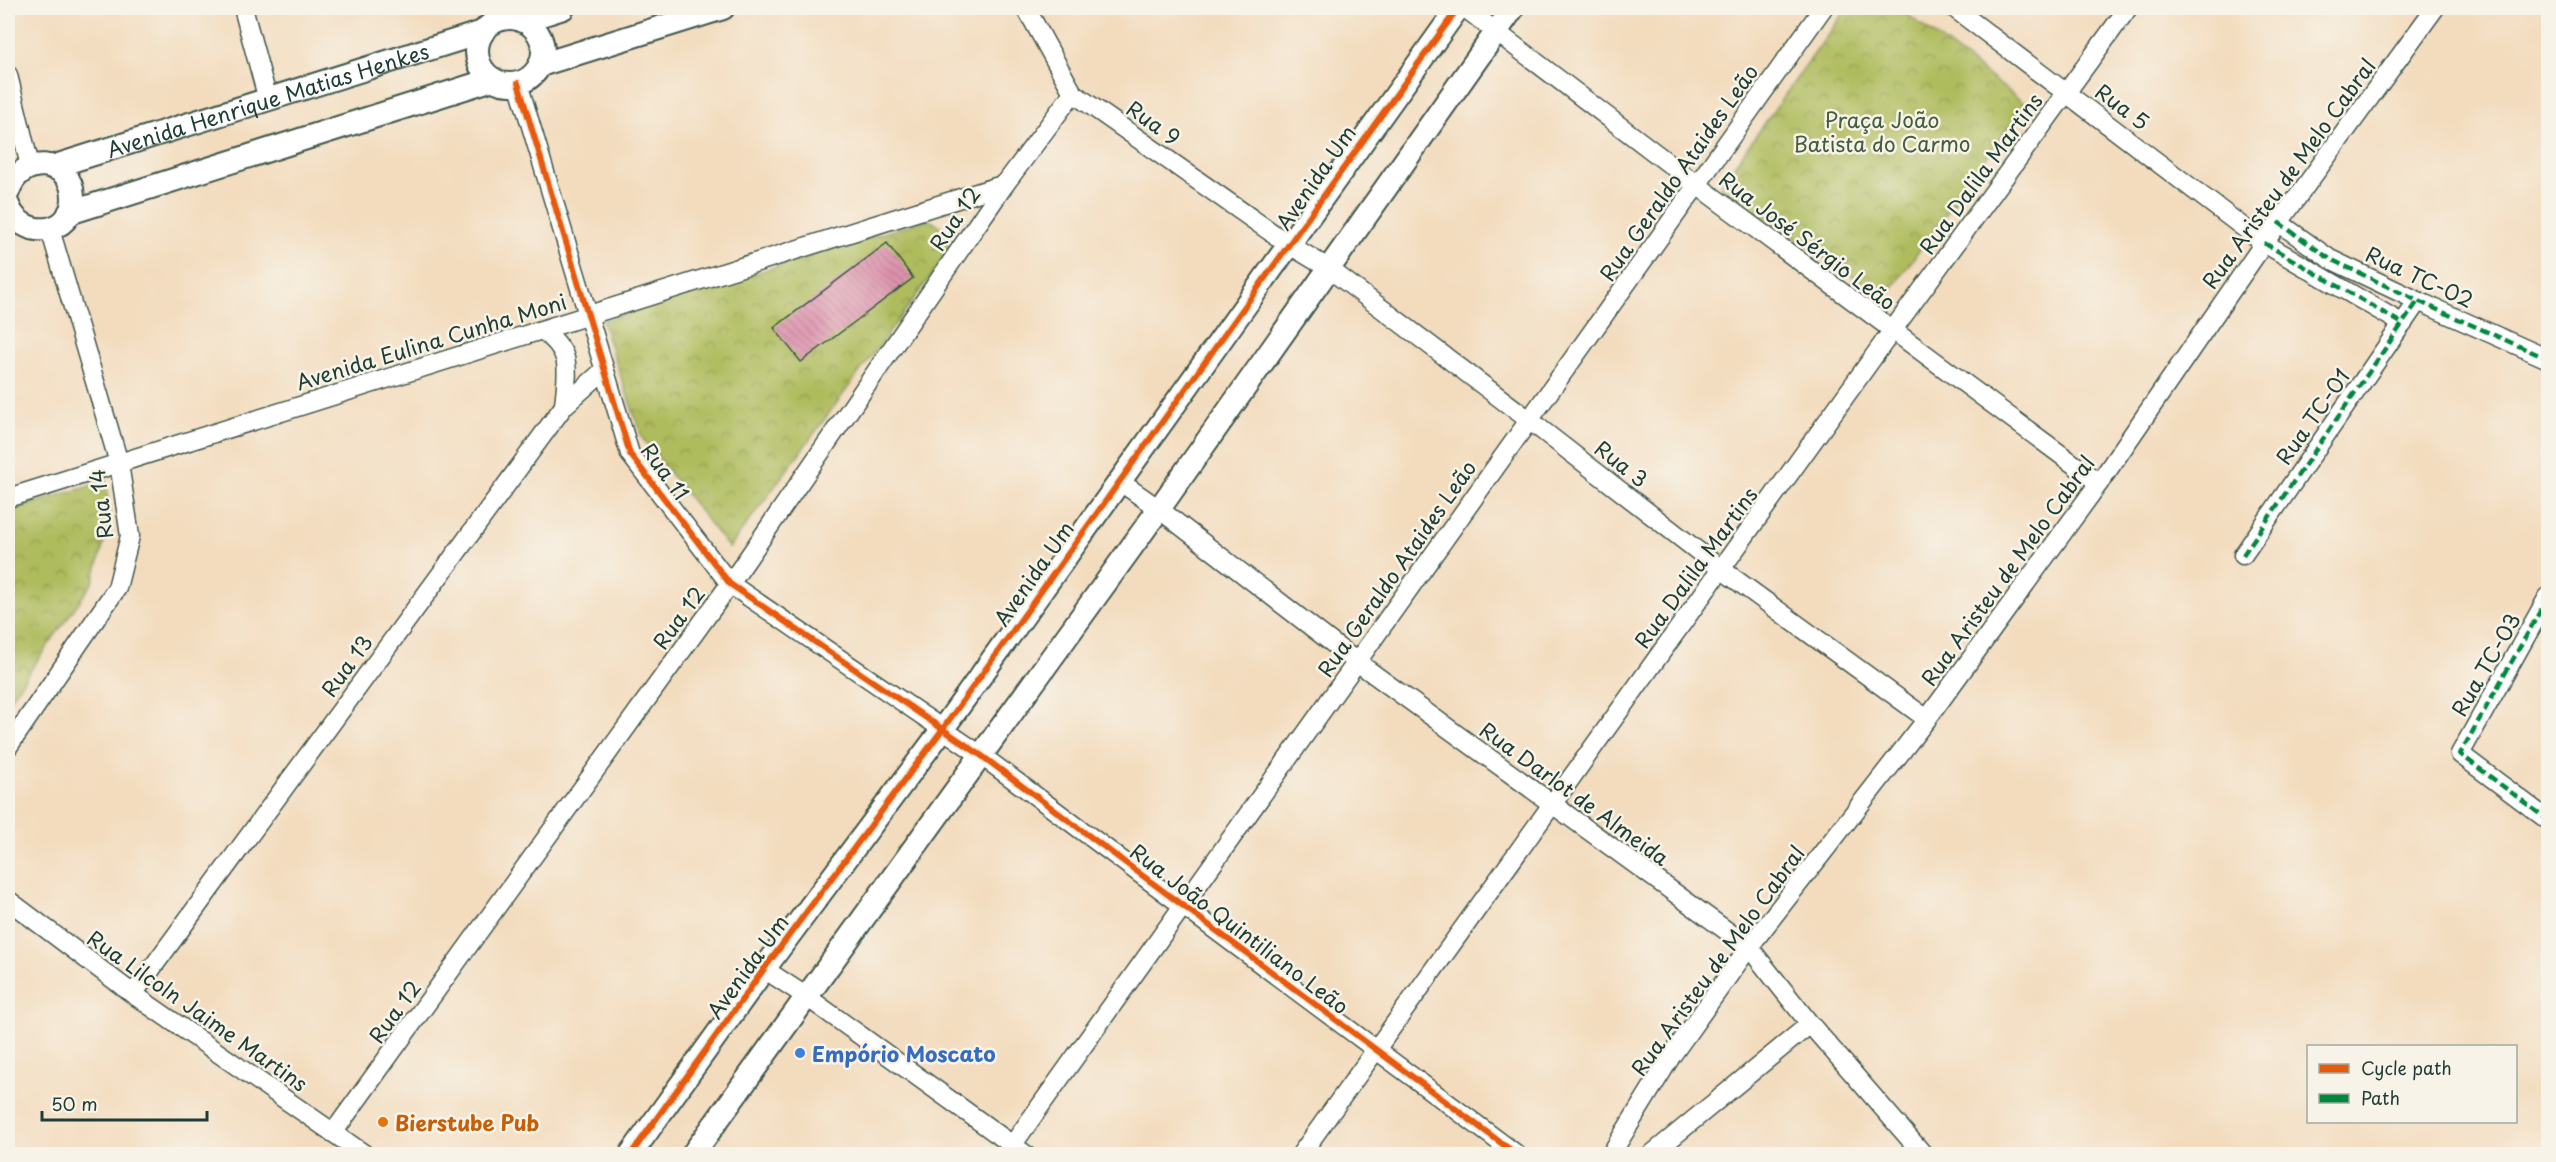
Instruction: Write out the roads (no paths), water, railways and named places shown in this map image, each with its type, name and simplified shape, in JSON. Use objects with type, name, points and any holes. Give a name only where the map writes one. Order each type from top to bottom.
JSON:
[{"type":"street","points":[[243,8],[268,100]]},
{"type":"street","points":[[508,16],[533,27],[540,38],[543,51],[540,65],[532,76],[518,83],[506,84],[493,80],[482,70],[477,60],[476,48],[483,32],[497,20],[508,16],[563,8]]},
{"type":"street","points":[[540,65],[723,8]]},
{"type":"street","name":"Rua 9","points":[[1026,8],[1073,93],[1288,243]]},
{"type":"street","name":"Avenida Um","points":[[631,1155],[764,969],[942,730],[1458,8]]},
{"type":"street","name":"Rua José Sérgio Leão","points":[[1465,8],[1697,185],[2098,483]]},
{"type":"street","points":[[693,1155],[1159,509],[1513,8]]},
{"type":"street","name":"Rua Geraldo Ataides Leão","points":[[1015,1151],[1183,906],[1823,8]]},
{"type":"street","name":"Rua 5","points":[[1954,8],[2264,243]]},
{"type":"street","name":"Rua Dalila Martins","points":[[1301,1155],[1892,331],[2128,8]]},
{"type":"street","name":"Rua Aristeu de Melo Cabral","points":[[1611,1155],[1672,1055],[1749,947],[1927,719],[2098,483],[2278,222],[2435,8]]},
{"type":"street","name":"Avenida Henrique Matias Henkes","points":[[22,177],[483,32]]},
{"type":"street","points":[[8,75],[22,177],[63,174],[70,184],[73,198],[69,213],[62,222],[50,229],[36,231],[17,230],[8,205]]},
{"type":"street","points":[[69,213],[493,80]]},
{"type":"street","name":"Rua 11","points":[[518,83],[630,454],[730,584],[942,730]]},
{"type":"street","name":"Rua 12","points":[[333,1133],[730,584],[1005,184],[1073,93]]},
{"type":"street","name":"Avenida Eulina Cunha Moni","points":[[8,498],[1005,184]]},
{"type":"street","name":"Rua TC-02","points":[[2278,222],[2330,259],[2418,302],[2548,359]]},
{"type":"street","name":"Rua 14","points":[[8,747],[117,588],[130,536],[119,463],[50,229]]},
{"type":"street","name":"Rua 3","points":[[1288,243],[1328,268],[1721,569],[1927,719]]},
{"type":"street","points":[[2264,243],[2403,324]]},
{"type":"street","name":"Rua TC-01","points":[[2243,555],[2418,302]]},
{"type":"street","points":[[542,330],[563,348],[567,373],[564,406]]},
{"type":"street","name":"Rua 13","points":[[133,994],[564,406],[604,370]]},
{"type":"street","name":"Rua Darlot de Almeida","points":[[1119,481],[1159,509],[1357,662],[1749,947],[1810,1024],[1923,1155]]},
{"type":"street","name":"Rua TC-03","points":[[2548,597],[2460,753],[2548,820]]},
{"type":"street","name":"Rua João Quintiliano Leão","points":[[942,730],[982,756],[1516,1155]]},
{"type":"street","name":"Rua Lilcoln Jaime Martins","points":[[8,900],[133,994],[364,1155]]},
{"type":"street","points":[[764,969],[807,997],[1015,1151]]},
{"type":"street","points":[[1652,1155],[1810,1024]]},
{"type":"place","name":"Empório Moscato","points":[[800,1053]]},
{"type":"place","name":"Bierstube Pub","points":[[383,1122]]},
{"type":"park label","name":"Praça João Batista do Carmo","points":[[1882,131]]}]
